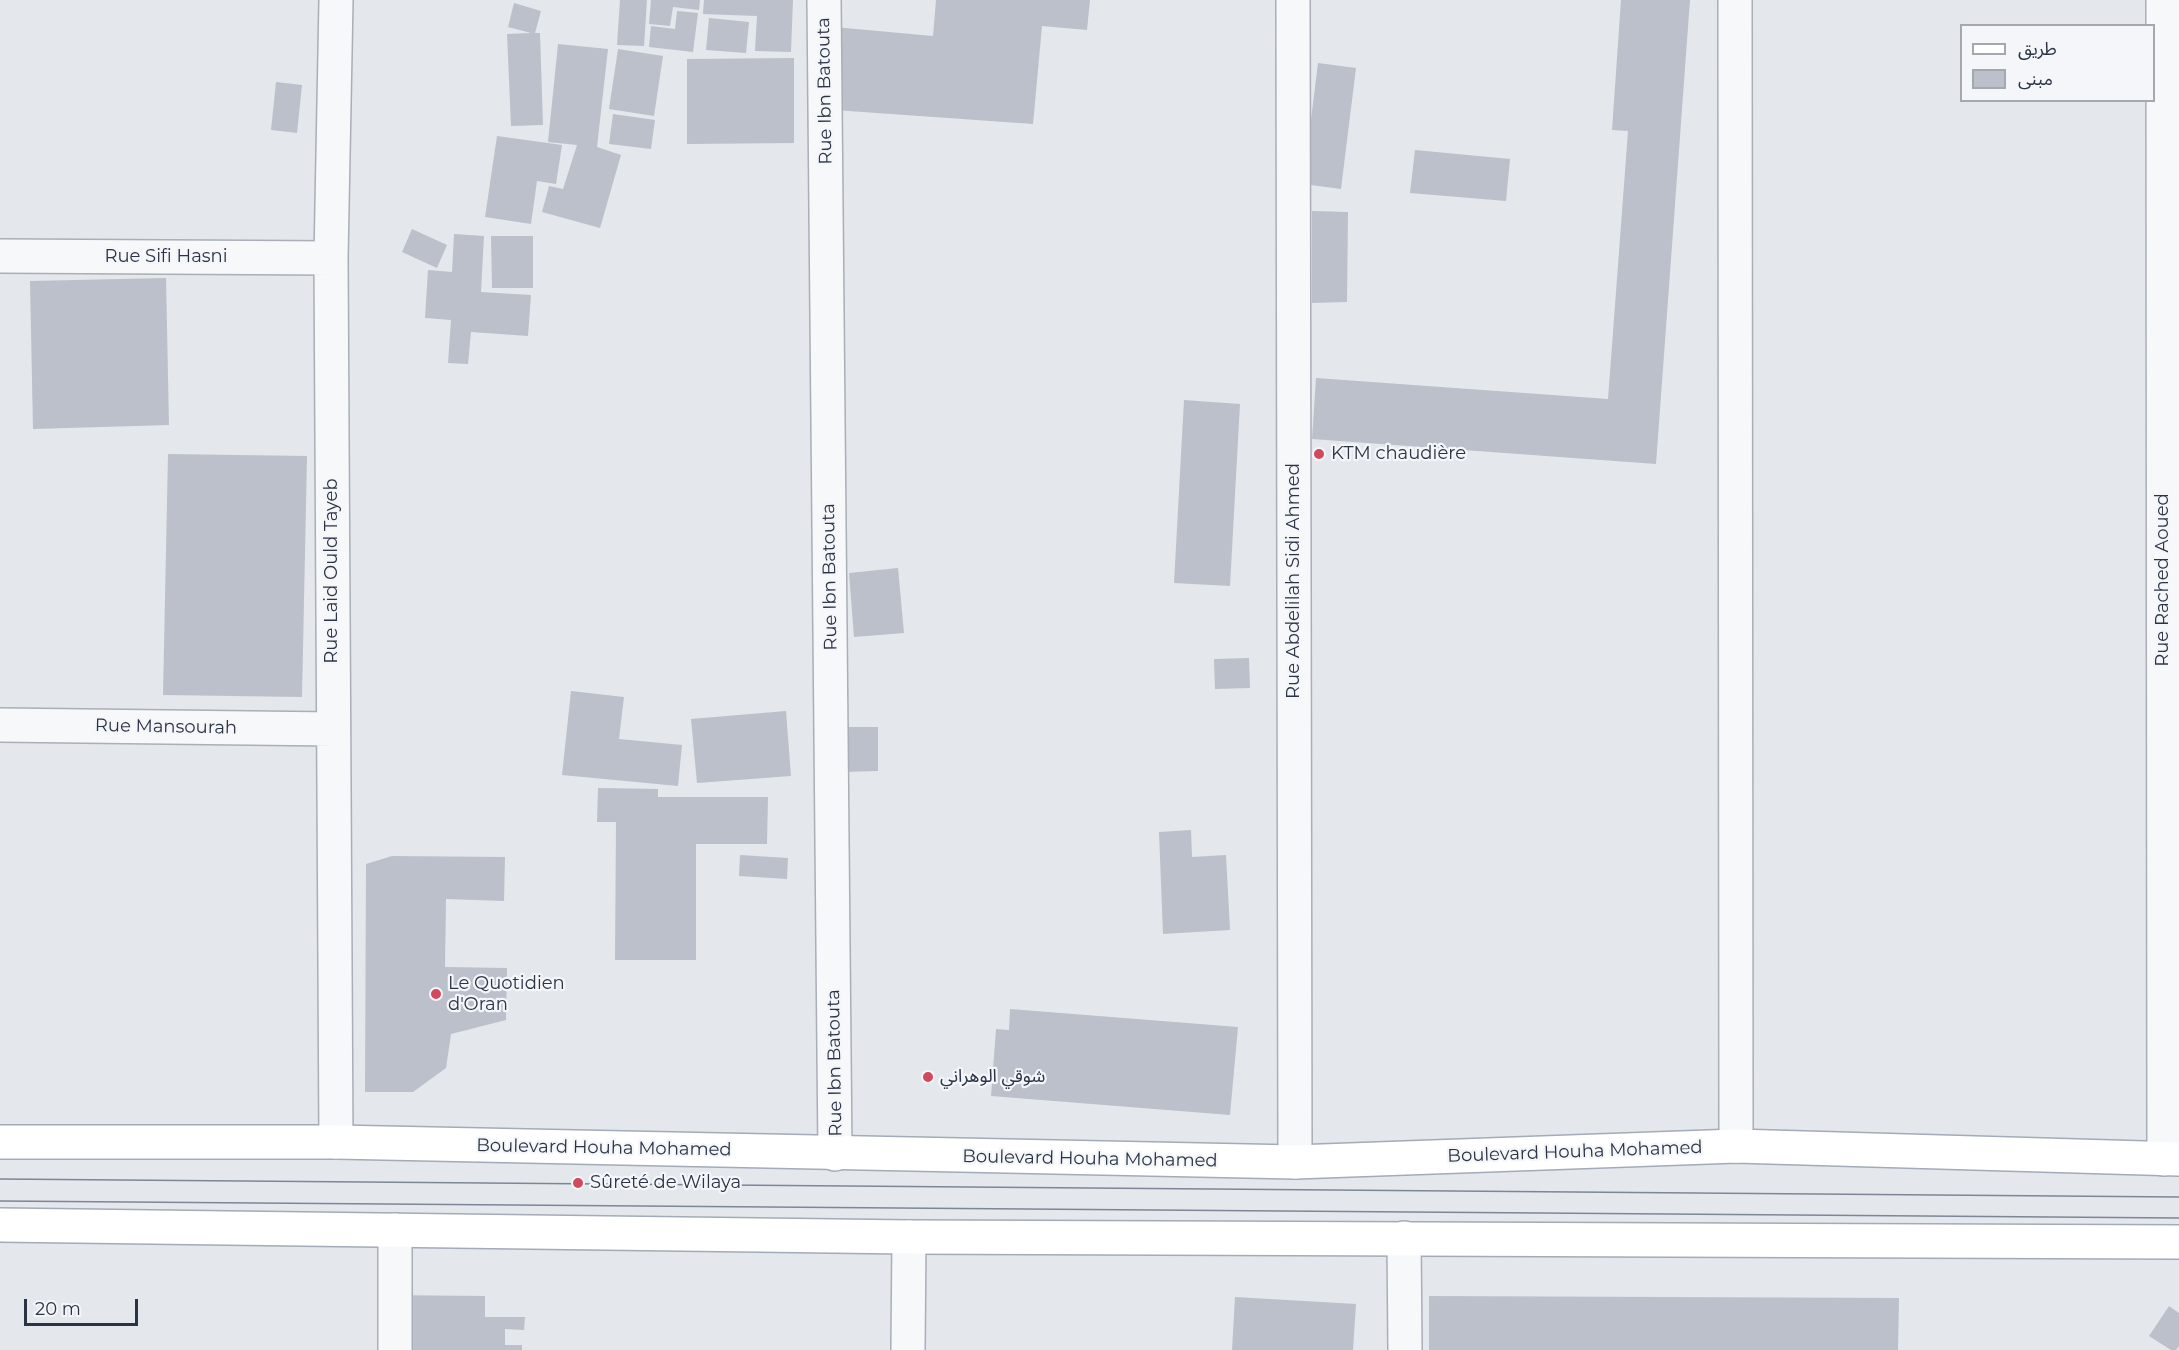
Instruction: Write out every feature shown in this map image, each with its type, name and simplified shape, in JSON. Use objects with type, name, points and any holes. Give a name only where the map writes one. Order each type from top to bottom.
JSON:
[{"type":"main road","name":"Boulevard Houha Mohamed","points":[[0,1142],[336,1142],[1295,1162],[1736,1146],[2171,1159]]},
{"type":"main road","points":[[0,1225],[909,1237],[2179,1242]]},
{"type":"street","name":"Rue Laid Ould Tayeb","points":[[336,0],[331,258],[336,1142]]},
{"type":"street","name":"Rue Ibn Batouta","points":[[824,0],[836,1154]]},
{"type":"street","name":"Rue Abdelilah Sidi Ahmed","points":[[1293,0],[1295,1162]]},
{"type":"street","points":[[1735,0],[1736,1146]]},
{"type":"street","name":"Rue Rached Aoued","points":[[2163,0],[2171,1159]]},
{"type":"street","name":"Rue Sifi Hasni","points":[[0,255],[331,258]]},
{"type":"street","name":"Rue Mansourah","points":[[0,725],[333,729]]},
{"type":"street","points":[[395,1230],[395,1350]]},
{"type":"street","points":[[908,1350],[909,1237]]},
{"type":"street","points":[[1404,1238],[1405,1350]]},
{"type":"building","points":[[620,0],[647,0],[644,46],[617,45]]},
{"type":"building","points":[[651,0],[700,0],[699,10],[673,7],[670,26],[649,24]]},
{"type":"building","points":[[704,0],[793,0],[791,52],[755,51],[757,16],[703,14]]},
{"type":"building","points":[[936,0],[1090,0],[1087,30],[1042,26],[1033,124],[834,110],[834,27],[933,36]]},
{"type":"building","points":[[1621,0],[1690,0],[1656,464],[1312,439],[1316,378],[1608,399],[1628,131],[1612,130]]},
{"type":"building","points":[[514,3],[541,11],[535,33],[540,33],[543,125],[511,126],[507,34],[531,33],[508,27]]},
{"type":"building","points":[[677,11],[698,13],[693,52],[649,47],[651,26],[675,29]]},
{"type":"building","points":[[709,18],[749,22],[746,53],[706,50]]},
{"type":"building","points":[[558,44],[608,49],[597,147],[621,155],[600,228],[542,212],[549,186],[563,189],[577,145],[548,142]]},
{"type":"building","points":[[618,49],[663,56],[654,116],[609,109]]},
{"type":"building","points":[[794,58],[794,143],[687,144],[687,59]]},
{"type":"building","points":[[1318,63],[1356,68],[1341,189],[1303,184]]},
{"type":"building","points":[[276,82],[302,85],[297,133],[271,130]]},
{"type":"building","points":[[613,114],[655,120],[651,149],[609,144]]},
{"type":"building","points":[[497,136],[562,145],[556,184],[537,181],[531,224],[485,217]]},
{"type":"building","points":[[1415,150],[1510,159],[1506,201],[1410,193]]},
{"type":"building","points":[[1312,211],[1348,212],[1347,302],[1312,303]]},
{"type":"building","points":[[412,229],[447,245],[437,268],[402,252]]},
{"type":"building","points":[[454,234],[484,236],[481,292],[531,295],[528,336],[471,332],[468,364],[448,363],[451,320],[425,318],[428,270],[452,272]]},
{"type":"building","points":[[491,236],[533,236],[533,288],[492,288]]},
{"type":"building","points":[[166,278],[169,425],[33,429],[30,281]]},
{"type":"building","points":[[1184,400],[1240,404],[1230,586],[1174,583]]},
{"type":"building","points":[[168,454],[307,456],[302,697],[163,695]]},
{"type":"building","points":[[898,568],[904,633],[854,637],[849,573]]},
{"type":"building","points":[[1249,658],[1250,688],[1215,689],[1214,659]]},
{"type":"building","points":[[571,691],[624,697],[619,739],[682,745],[678,786],[562,775]]},
{"type":"building","points":[[786,711],[791,776],[697,783],[691,719]]},
{"type":"building","points":[[843,727],[878,727],[878,771],[842,772]]},
{"type":"building","points":[[598,788],[658,789],[658,797],[768,797],[767,844],[696,844],[696,960],[615,960],[616,822],[597,822]]},
{"type":"building","points":[[1191,830],[1192,857],[1226,855],[1230,930],[1163,934],[1159,832]]},
{"type":"building","points":[[740,855],[788,858],[787,879],[739,876]]},
{"type":"building","name":"Le Quotidien d'Oran","points":[[392,856],[505,857],[504,901],[446,899],[445,967],[507,968],[506,1020],[451,1034],[446,1068],[413,1092],[365,1092],[366,864]]},
{"type":"building","points":[[1010,1009],[1238,1027],[1230,1115],[991,1096],[996,1029],[1009,1030]]},
{"type":"building","points":[[378,1295],[485,1296],[485,1317],[525,1317],[524,1330],[505,1329],[505,1345],[522,1345],[522,1350],[377,1350]]},
{"type":"building","points":[[1429,1296],[1899,1298],[1898,1350],[1429,1350]]},
{"type":"building","points":[[1235,1297],[1356,1304],[1353,1350],[1232,1350]]},
{"type":"building","points":[[2169,1306],[2179,1313],[2179,1346],[2176,1350],[2171,1350],[2149,1336]]},
{"type":"tram line","points":[[0,1179],[2179,1197]]},
{"type":"tram line","points":[[0,1201],[2179,1218]]},
{"type":"place","name":"KTM chaudière","points":[[1319,454]]},
{"type":"place","name":"Le Quotidien d'Oran","points":[[436,994]]},
{"type":"place","name":"شوقي الوهراني","points":[[928,1077]]},
{"type":"place","name":"Sûreté de Wilaya","points":[[578,1183]]}]
